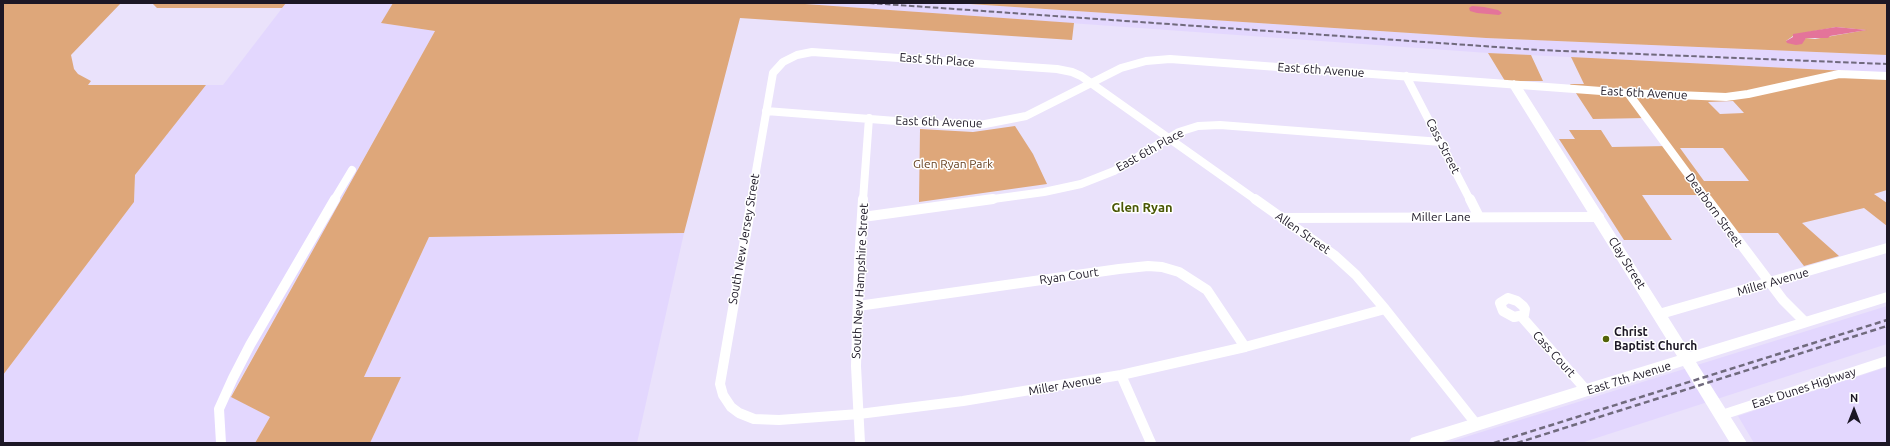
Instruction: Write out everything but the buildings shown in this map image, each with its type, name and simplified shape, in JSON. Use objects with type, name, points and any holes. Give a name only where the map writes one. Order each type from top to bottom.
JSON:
[{"type":"street","name":"East 5th Place","points":[[783,62],[804,53],[829,52],[1057,69],[1077,74],[1090,83]]},
{"type":"street","name":"East 6th Avenue","points":[[766,111],[959,125],[996,123],[1026,116],[1111,72],[1133,64],[1170,59],[1628,93],[1726,97],[1763,91],[1829,75],[1887,76]]},
{"type":"street","name":"South New Jersey Street","points":[[739,413],[726,401],[721,389],[720,378],[773,73],[783,62]]},
{"type":"street","name":"Cass Street","points":[[1406,76],[1479,217]]},
{"type":"street","name":"Allen Street","points":[[1090,83],[1334,255],[1359,279],[1385,309],[1477,425]]},
{"type":"street","name":"Clay Street","points":[[1514,84],[1599,217],[1739,443]]},
{"type":"street","name":"Dearborn Street","points":[[1628,93],[1738,242],[1783,300],[1805,322]]},
{"type":"street","name":"South New Hampshire Street","points":[[860,443],[856,366],[869,118]]},
{"type":"street","name":"East 6th Place","points":[[863,217],[1064,189],[1114,171],[1179,132],[1193,128],[1220,125],[1441,142]]},
{"type":"street","points":[[221,443],[219,409],[234,378],[352,170]]},
{"type":"street","name":"Miller Lane","points":[[1283,218],[1599,217]]},
{"type":"street","name":"Miller Avenue","points":[[1659,314],[1887,248]]},
{"type":"street","name":"Ryan Court","points":[[858,306],[1120,269],[1148,266],[1162,267],[1180,272],[1207,290],[1245,347]]},
{"type":"street","name":"East 7th Avenue","points":[[1417,443],[1887,297]]},
{"type":"street","name":"Miller Avenue","points":[[739,413],[754,419],[771,420],[858,414],[978,399],[1122,375],[1245,347],[1385,309]]},
{"type":"street","name":"Cass Court","points":[[1521,316],[1587,391]]},
{"type":"street","name":"East Dunes Highway","points":[[1722,415],[1887,361]]},
{"type":"street","points":[[1122,375],[1151,443]]},
{"type":"shaded area","points":[[286,3],[393,3],[382,23],[435,31],[231,396],[270,417],[255,443],[3,443],[3,375],[134,202],[135,175],[206,85],[223,85]]},
{"type":"shaded area","points":[[791,3],[954,3],[1486,38],[1887,55],[1887,73],[1488,53]]},
{"type":"shaded area","points":[[1472,6],[1498,10],[1502,13],[1499,15],[1477,13],[1470,11],[1469,8]]},
{"type":"shaded area","points":[[1836,27],[1867,30],[1830,36],[1828,38],[1806,38],[1802,44],[1796,45],[1787,43],[1786,41],[1793,37],[1793,34]]},
{"type":"shaded area","points":[[684,233],[637,443],[370,443],[400,377],[364,377],[429,237]]},
{"type":"shaded area","points":[[1887,306],[1887,344],[1581,443],[1446,443]]},
{"type":"shaded area","points":[[1887,367],[1887,443],[1754,443],[1738,416]]},
{"type":"green space","points":[[3,3],[121,3],[71,55],[74,69],[78,74],[91,81],[88,85],[206,85],[135,175],[134,202],[3,375]]},
{"type":"green space","points":[[152,3],[286,3],[282,8],[157,8]]},
{"type":"green space","points":[[393,3],[791,3],[1074,23],[1072,40],[740,18],[684,233],[429,237],[364,377],[401,377],[370,443],[255,443],[270,417],[231,397],[435,31],[381,23]]},
{"type":"green space","points":[[954,3],[1887,3],[1887,55],[1486,38]],"holes":[[[1836,27],[1866,30],[1815,39],[1806,38],[1803,40],[1786,41],[1793,35]]]},
{"type":"green space","points":[[1488,53],[1531,55],[1543,81],[1505,81]]},
{"type":"green space","points":[[1571,57],[1887,73],[1887,190],[1874,194],[1887,203],[1887,226],[1864,208],[1802,223],[1839,256],[1804,266],[1778,233],[1727,233],[1699,195],[1642,195],[1672,240],[1624,240],[1559,139],[1575,139],[1569,130],[1601,130],[1612,147],[1667,146],[1646,118],[1593,119],[1570,84],[1584,84]],"holes":[[[1733,101],[1744,113],[1720,114],[1708,102]],[[1680,148],[1723,148],[1749,181],[1704,181]]]},
{"type":"green space","name":"Glen Ryan Park","points":[[1015,126],[1033,154],[1047,184],[919,202],[920,129],[973,132]]},
{"type":"railway","points":[[869,3],[1539,50],[1887,64]]},
{"type":"railway","points":[[1494,443],[1887,320]]},
{"type":"railway","points":[[1517,443],[1887,326]]},
{"type":"place","name":"Christ Baptist Church","points":[[1606,339]]},
{"type":"district","name":"Glen Ryan","points":[[1142,208]]}]
